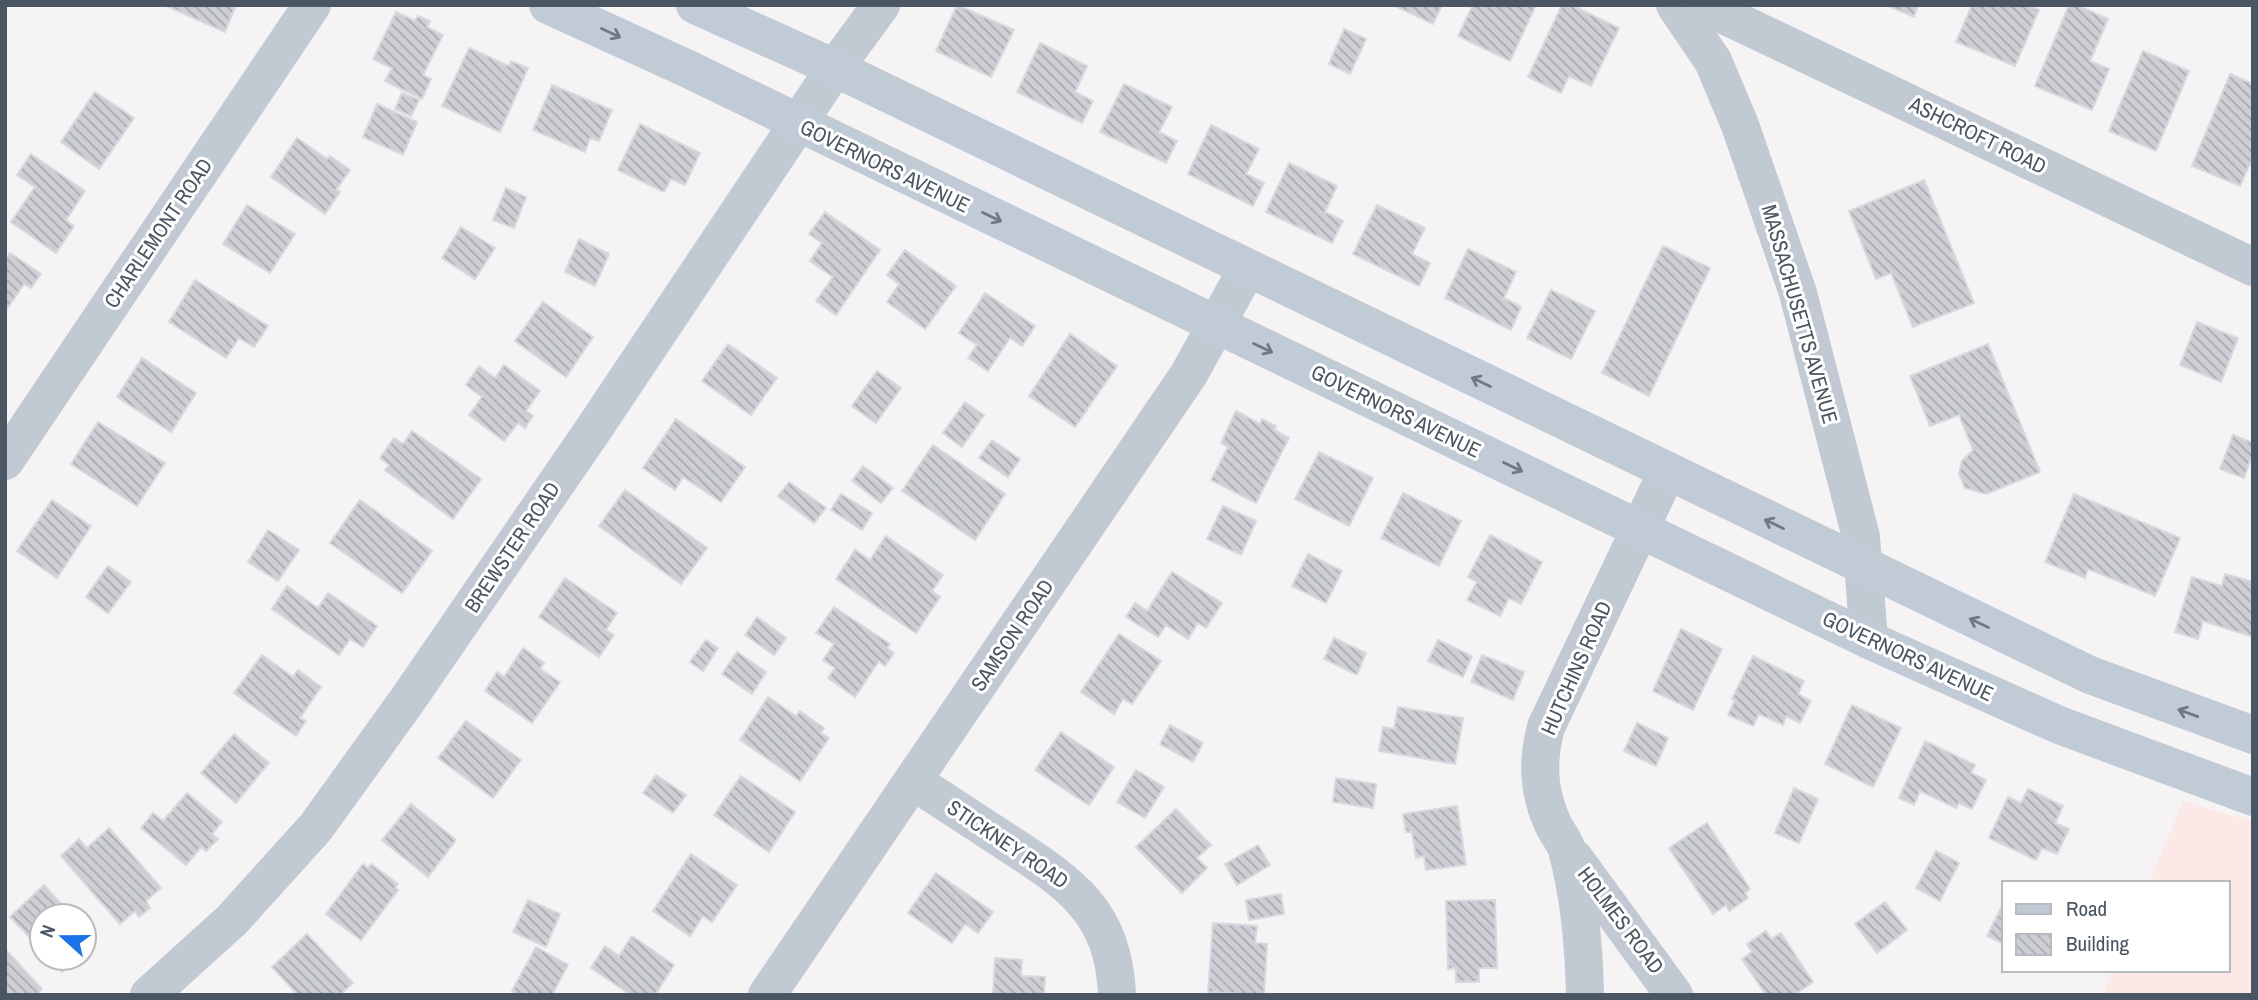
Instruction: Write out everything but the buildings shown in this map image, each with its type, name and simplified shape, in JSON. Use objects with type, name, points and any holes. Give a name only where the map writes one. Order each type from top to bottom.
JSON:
[{"type":"street","name":"CHARLEMONT ROAD","points":[[5,461],[312,5]]},
{"type":"street","name":"GOVERNORS AVENUE","points":[[548,5],[688,69],[1869,640],[2070,730],[2253,797]]},
{"type":"street","points":[[695,5],[835,68],[2090,675],[2253,735]]},
{"type":"street","name":"BREWSTER ROAD","points":[[149,995],[232,920],[316,827],[437,656],[835,68],[881,5]]},
{"type":"street","name":"MASSACHUSETTS AVENUE","points":[[1675,5],[1713,61],[1740,125],[1798,293],[1858,524],[1865,568],[1869,640]]},
{"type":"street","name":"ASHCROFT ROAD","points":[[1703,5],[2253,267]]},
{"type":"street","name":"SAMSON ROAD","points":[[767,995],[1189,374],[1247,269]]},
{"type":"street","name":"HUTCHINS ROAD","points":[[1585,995],[1580,907],[1566,847],[1553,825],[1540,786],[1541,745],[1546,727],[1667,472]]},
{"type":"street","name":"STICKNEY ROAD","points":[[913,781],[1062,878],[1084,899],[1109,944],[1118,995]]},
{"type":"street","name":"HOLMES ROAD","points":[[1566,847],[1674,995]]},
{"type":"shaded area","points":[[2183,801],[2253,822],[2253,995],[2103,995],[2112,972],[2230,972],[2230,881],[2150,881]]}]
